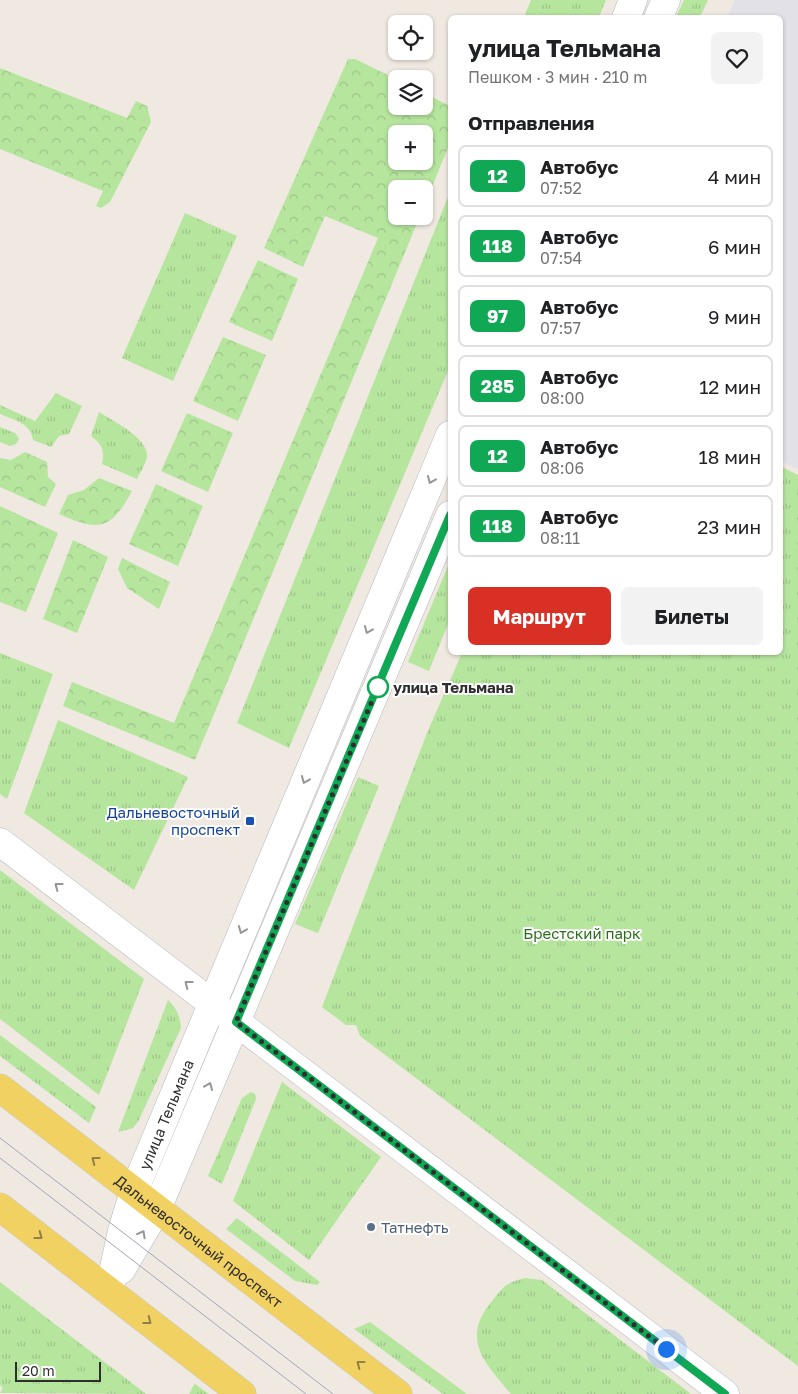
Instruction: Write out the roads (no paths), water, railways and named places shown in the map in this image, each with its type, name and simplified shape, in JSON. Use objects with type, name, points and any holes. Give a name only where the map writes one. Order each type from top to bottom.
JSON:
[{"type":"main road","name":"Дальневосточный проспект","points":[[0,1088],[398,1394]]},
{"type":"main road","points":[[0,1207],[242,1394]]},
{"type":"street","points":[[627,15],[633,0]]},
{"type":"street","points":[[659,15],[666,0]]},
{"type":"street","name":"улица Тельмана","points":[[109,1291],[122,1231],[134,1191],[448,440]]},
{"type":"street","name":"улица Тельмана","points":[[109,1291],[157,1209],[448,520]]},
{"type":"street","points":[[0,842],[725,1394]]},
{"type":"tram line","points":[[0,1138],[333,1394]]},
{"type":"tram line","points":[[0,1158],[306,1394]]},
{"type":"place","name":"улица Тельмана","points":[[378,687]]},
{"type":"place","name":"Дальневосточный проспект","points":[[250,821]]},
{"type":"place","name":"Татнефть","points":[[371,1227]]},
{"type":"park label","name":"Брестский парк","points":[[582,933]]}]
